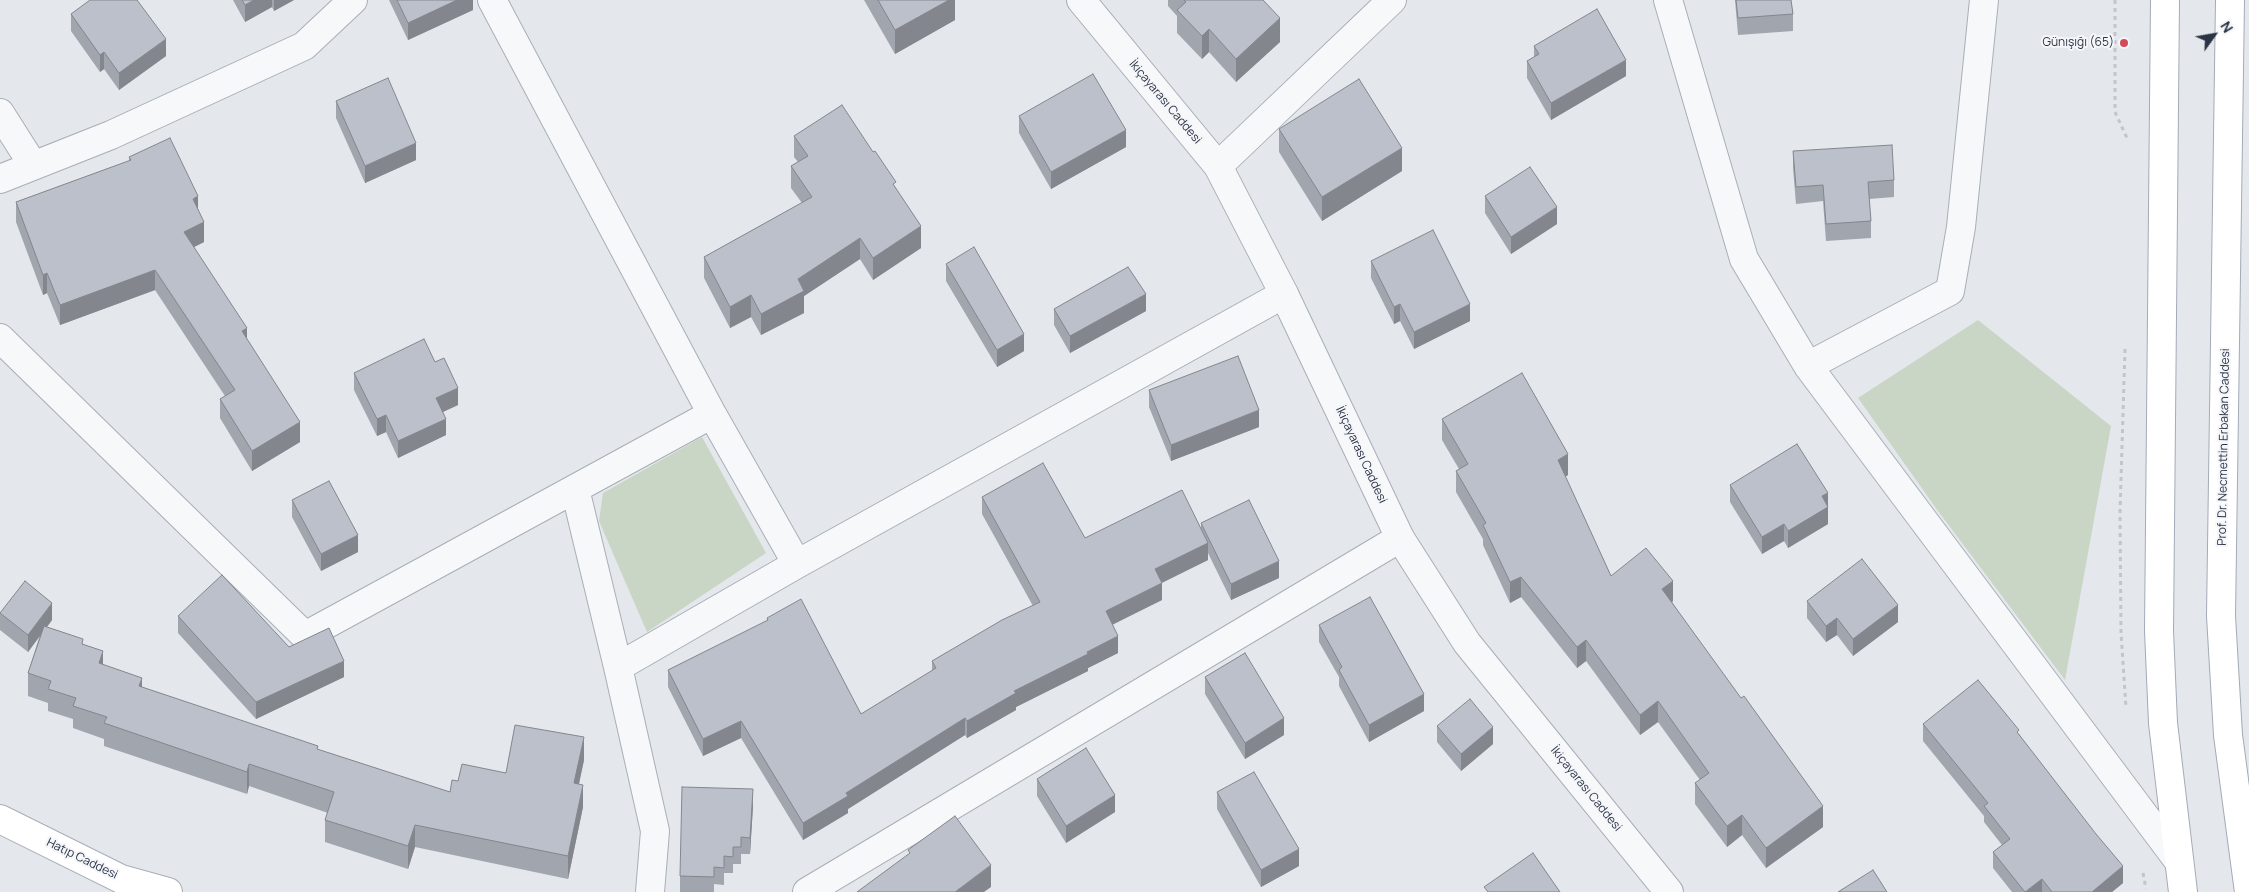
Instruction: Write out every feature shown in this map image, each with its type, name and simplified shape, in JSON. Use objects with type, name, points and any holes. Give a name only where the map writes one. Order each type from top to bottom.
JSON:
[{"type":"main road","points":[[2165,0],[2159,631],[2163,723],[2177,858],[2183,892]]},
{"type":"main road","name":"Prof. Dr. Necmettin Erbakan Caddesi","points":[[2230,0],[2222,616],[2228,735],[2249,892]]},
{"type":"main road","name":"Hatıp Caddesi","points":[[0,819],[121,879],[168,892]]},
{"type":"street","points":[[0,179],[111,135],[304,46],[353,0]]},
{"type":"street","points":[[492,0],[712,414],[798,564]]},
{"type":"street","name":"İkiçayarası Caddesi","points":[[1081,0],[1218,166],[1284,294],[1400,538],[1467,643],[1669,892]]},
{"type":"street","points":[[1218,166],[1392,0]]},
{"type":"street","points":[[1668,0],[1744,259],[1808,366],[2177,858]]},
{"type":"street","points":[[1808,366],[1950,291],[1960,227],[1984,0]]},
{"type":"street","points":[[0,113],[32,165]]},
{"type":"street","points":[[618,667],[798,564],[1284,294]]},
{"type":"street","points":[[0,338],[305,636],[712,414]]},
{"type":"street","points":[[575,489],[655,831],[650,892]]},
{"type":"street","points":[[807,892],[1400,538]]},
{"type":"green space","points":[[1978,320],[2111,426],[2065,680],[1938,511],[1858,398]]},
{"type":"green space","points":[[702,437],[766,553],[647,632],[599,521],[603,493]]},
{"type":"building","points":[[90,0],[137,0],[166,39],[119,73],[104,52],[100,55],[71,14]]},
{"type":"building","points":[[242,0],[254,0],[245,5]]},
{"type":"building","points":[[397,0],[457,0],[408,23]]},
{"type":"building","points":[[878,0],[949,0],[895,30]]},
{"type":"building","points":[[1184,0],[1263,0],[1280,18],[1236,59],[1209,29],[1202,36],[1177,10],[1186,2]]},
{"type":"building","points":[[1736,0],[1791,0],[1793,14],[1738,18]]},
{"type":"building","points":[[1597,9],[1626,60],[1551,103],[1527,61],[1539,54],[1534,46]]},
{"type":"building","points":[[1093,74],[1126,130],[1051,172],[1019,116]]},
{"type":"building","points":[[388,78],[416,143],[365,166],[336,101]]},
{"type":"building","points":[[1359,79],[1402,148],[1322,197],[1279,129]]},
{"type":"building","points":[[842,105],[873,152],[875,151],[896,182],[893,184],[921,226],[873,258],[860,238],[798,279],[804,291],[761,314],[751,295],[730,307],[704,257],[812,197],[791,166],[808,156],[794,136]]},
{"type":"building","points":[[170,138],[198,196],[193,199],[204,222],[184,232],[247,328],[242,331],[300,422],[252,451],[220,399],[235,390],[155,270],[60,305],[47,273],[43,275],[16,202],[131,160],[129,157]]},
{"type":"building","points":[[1892,145],[1894,180],[1868,182],[1871,221],[1826,224],[1823,185],[1796,187],[1793,151]]},
{"type":"building","points":[[1530,167],[1557,207],[1511,237],[1485,196]]},
{"type":"building","points":[[1433,230],[1470,304],[1414,332],[1400,304],[1394,307],[1371,261]]},
{"type":"building","points":[[974,247],[1024,334],[997,350],[946,264]]},
{"type":"building","points":[[1128,267],[1146,294],[1070,336],[1054,309]]},
{"type":"building","points":[[424,339],[435,362],[444,358],[458,388],[436,398],[446,419],[398,441],[386,415],[377,419],[354,373]]},
{"type":"building","points":[[1238,356],[1259,410],[1171,445],[1149,390]]},
{"type":"building","points":[[1522,373],[1568,454],[1558,460],[1611,576],[1646,548],[1673,581],[1662,589],[1741,698],[1744,696],[1823,806],[1766,848],[1742,815],[1727,826],[1695,783],[1709,773],[1658,701],[1640,715],[1586,640],[1577,647],[1521,577],[1510,582],[1483,525],[1486,523],[1456,471],[1468,464],[1442,419]]},
{"type":"building","points":[[1797,444],[1828,493],[1822,496],[1828,507],[1788,531],[1784,524],[1762,537],[1730,485]]},
{"type":"building","points":[[1043,463],[1085,538],[1182,490],[1208,543],[1155,569],[1162,583],[1106,611],[1118,636],[1087,652],[1088,654],[1014,691],[1016,693],[967,721],[965,718],[846,793],[848,796],[803,823],[741,721],[703,739],[668,670],[768,620],[767,618],[801,599],[861,714],[936,668],[932,661],[1002,620],[1040,602],[982,497]]},
{"type":"building","points":[[329,481],[358,535],[321,554],[292,500]]},
{"type":"building","points":[[1249,500],[1279,561],[1231,584],[1201,523]]},
{"type":"building","points":[[1862,559],[1898,605],[1853,639],[1837,618],[1826,626],[1807,601]]},
{"type":"building","points":[[222,575],[289,647],[329,628],[344,661],[256,702],[178,616]]},
{"type":"building","points":[[25,581],[52,603],[28,635],[0,613]]},
{"type":"building","points":[[1370,597],[1424,694],[1369,725],[1339,670],[1342,667],[1319,625]]},
{"type":"building","points":[[44,626],[83,639],[82,644],[103,651],[99,663],[142,678],[139,686],[318,746],[317,749],[450,792],[452,780],[458,781],[462,764],[506,773],[515,725],[584,737],[574,783],[583,785],[568,856],[415,825],[408,846],[325,820],[334,792],[249,764],[247,772],[104,723],[107,717],[73,706],[76,698],[48,689],[51,681],[28,673]]},
{"type":"building","points":[[1245,653],[1284,718],[1245,743],[1205,677]]},
{"type":"building","points":[[1978,680],[2019,730],[2017,732],[2096,834],[2123,866],[2092,892],[2052,892],[2042,879],[2025,892],[1993,852],[2010,839],[1984,806],[1988,803],[1923,724]]},
{"type":"building","points":[[1470,699],[1493,727],[1461,754],[1437,726]]},
{"type":"building","points":[[1086,748],[1115,795],[1066,826],[1037,779]]},
{"type":"building","points":[[1254,772],[1299,849],[1261,870],[1217,792]]},
{"type":"building","points":[[682,787],[753,789],[750,838],[741,837],[741,847],[733,847],[733,857],[724,856],[724,868],[714,867],[714,877],[680,876]]},
{"type":"building","points":[[955,816],[991,865],[955,892],[857,892],[910,853],[908,850]]},
{"type":"building","points":[[1533,853],[1560,892],[1488,892],[1484,887]]},
{"type":"building","points":[[1873,870],[1887,892],[1838,892]]},
{"type":"place","name":"Günışığı (65)","points":[[2124,43]]}]
